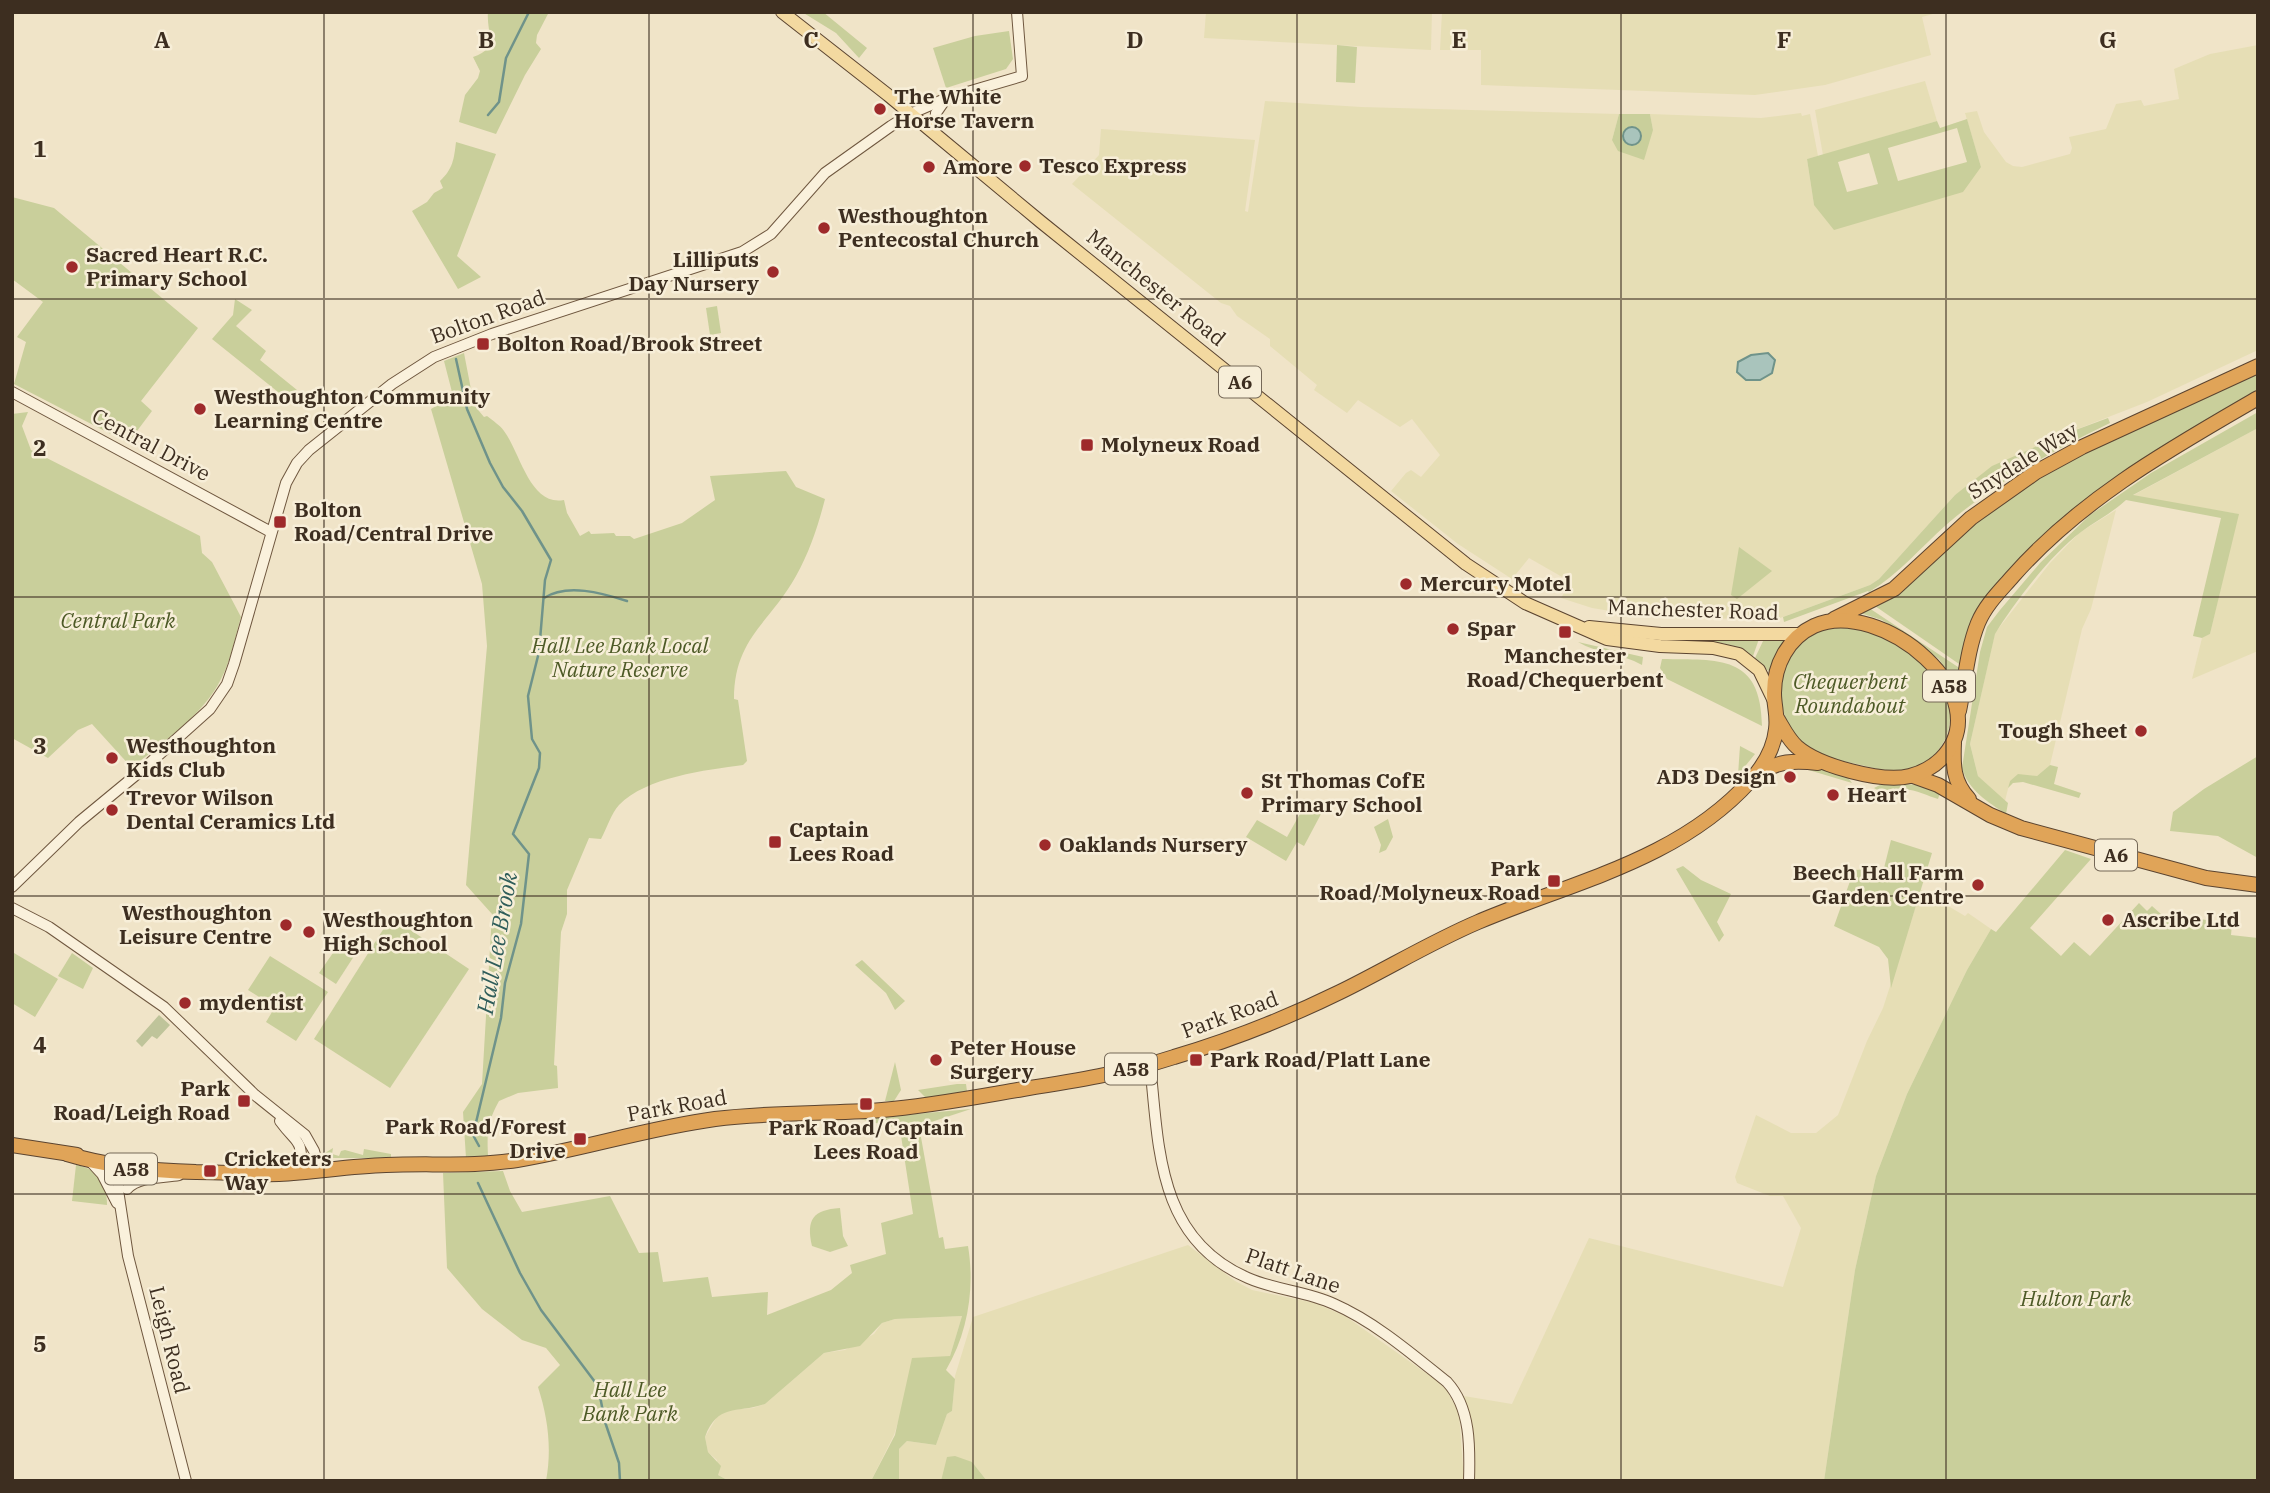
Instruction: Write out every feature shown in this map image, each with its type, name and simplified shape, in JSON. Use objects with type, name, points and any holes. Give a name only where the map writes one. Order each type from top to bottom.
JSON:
[{"type":"highway","name":"Snydale Way","points":[[1830,621],[1894,589],[1971,518],[2036,472],[2082,447],[2258,366]]},
{"type":"highway","name":"A58","points":[[1957,722],[1956,706],[1947,681],[1938,668],[1876,625],[1861,621],[1830,621],[1801,634],[1790,645],[1776,670],[1774,703],[1777,718],[1795,745],[1816,759],[1883,777],[1913,776],[1938,762],[1954,738],[1978,623],[1989,604],[2032,554],[2076,514],[2114,485],[2258,398]]},
{"type":"highway","name":"Park Road","points":[[319,1170],[508,1161],[710,1120],[912,1107],[1071,1081],[1150,1064],[1223,1042],[1290,1016],[1478,922],[1664,848],[1729,802],[1757,774],[1772,747],[1777,718]]},
{"type":"highway","name":"A6","points":[[1954,738],[1953,763],[1956,781],[1966,797],[1980,809]]},
{"type":"highway","name":"Park Road","points":[[1757,774],[1776,764],[1793,760],[1833,765]]},
{"type":"highway","name":"A6","points":[[1913,776],[1938,785],[2021,828],[2206,877],[2258,885]]},
{"type":"highway","name":"A58","points":[[12,1145],[125,1164]]},
{"type":"highway","name":"A58","points":[[67,1154],[89,1161],[196,1172],[267,1174],[319,1170]]},
{"type":"main road","name":"Manchester Road","points":[[782,12],[1466,564],[1525,603],[1607,639],[1624,643],[1713,648],[1739,654],[1759,670],[1774,703]]},
{"type":"main road","name":"Bolton Road","points":[[13,887],[79,822],[173,744],[216,701],[231,673],[286,483],[302,457],[434,356],[749,248],[771,234],[825,173],[910,114],[947,98],[1022,76],[1017,12]]},
{"type":"main road","points":[[934,133],[936,113],[947,98]]},
{"type":"main road","name":"Central Drive","points":[[12,392],[271,532]]},
{"type":"main road","name":"Manchester Road","points":[[1583,627],[1661,634],[1801,634]]},
{"type":"main road","points":[[12,908],[49,927],[164,1007],[275,1112],[305,1135],[314,1151],[319,1170]]},
{"type":"main road","name":"Platt Lane","points":[[1150,1064],[1162,1165],[1177,1213],[1188,1233],[1215,1258],[1238,1274],[1324,1299],[1355,1314],[1447,1382],[1463,1408],[1469,1481]]},
{"type":"main road","points":[[275,1112],[301,1145],[302,1172]]},
{"type":"main road","points":[[89,1161],[102,1174],[113,1199],[121,1208]]},
{"type":"main road","name":"Leigh Road","points":[[121,1208],[127,1189],[125,1164]]},
{"type":"main road","name":"Leigh Road","points":[[125,1164],[118,1190],[128,1256],[186,1481]]},
{"type":"main road","points":[[127,1189],[142,1180],[196,1172]]},
{"type":"shaded area","points":[[1206,12],[1432,12],[1431,50],[1204,38]]},
{"type":"shaded area","points":[[1442,12],[1940,12],[1922,17],[1931,55],[1825,85],[1755,95],[1481,85],[1481,50],[1440,50]]},
{"type":"shaded area","points":[[2258,45],[2258,350],[2147,402],[2062,435],[1955,495],[1879,579],[1870,585],[1780,618],[1683,619],[1592,608],[1561,598],[1571,582],[1529,558],[1512,579],[1458,544],[1391,491],[1411,470],[1421,477],[1440,455],[1412,419],[1400,427],[1358,400],[1347,413],[1314,390],[1317,385],[1270,346],[1270,339],[1237,316],[1230,306],[1221,303],[1072,184],[1099,155],[1101,129],[1255,140],[1245,211],[1248,212],[1265,101],[1361,107],[1619,114],[1612,140],[1653,130],[1650,114],[1761,118],[1801,113],[1802,116],[1810,114],[1818,156],[1807,159],[1814,205],[1981,167],[1965,113],[1977,111],[1984,132],[2006,162],[2013,166],[2022,167],[2070,154],[2072,148],[2069,137],[2106,129],[2116,104],[2141,100],[2144,106],[2179,99],[2174,69],[2210,54]]},
{"type":"shaded area","points":[[1925,81],[1937,121],[1823,155],[1815,110]]},
{"type":"shaded area","points":[[2258,428],[2258,651],[2192,679],[2202,638],[2210,634],[2238,514],[2132,496]]},
{"type":"shaded area","points":[[2116,510],[2091,609],[2082,629],[2050,765],[2037,776],[2010,781],[2005,801],[1978,776],[1970,744],[1995,633],[2050,563],[2079,533]]},
{"type":"shaded area","points":[[1921,890],[1965,916],[1968,913],[1991,929],[1967,970],[1907,1094],[1876,1176],[1855,1270],[1824,1481],[1475,1481],[1473,1427],[1464,1396],[1512,1404],[1589,1238],[1783,1287],[1801,1228],[1783,1196],[1770,1196],[1737,1183],[1735,1177],[1756,1115],[1791,1133],[1816,1133],[1838,1115],[1883,1008]]},
{"type":"shaded area","points":[[1188,1245],[1235,1281],[1252,1290],[1315,1303],[1345,1316],[1446,1389],[1459,1413],[1464,1481],[987,1481],[972,1462],[944,1473],[941,1481],[899,1481],[899,1449],[907,1441],[936,1445],[947,1414],[952,1411],[955,1376],[973,1317]]},
{"type":"shaded area","points":[[962,1316],[950,1356],[899,1419],[871,1481],[729,1481],[718,1475],[717,1460],[708,1452],[705,1437],[718,1415],[730,1410],[765,1404],[824,1353],[845,1350],[874,1334],[882,1323],[895,1319]]},
{"type":"green space","points":[[488,12],[549,12],[537,35],[536,43],[541,49],[496,134],[459,122],[465,95],[480,71],[473,57],[489,44]]},
{"type":"green space","points":[[802,12],[823,12],[867,48],[859,58],[836,33]]},
{"type":"green space","points":[[1009,31],[1013,59],[1006,69],[946,88],[933,48],[975,36]]},
{"type":"green space","points":[[1337,45],[1357,47],[1355,83],[1336,82]]},
{"type":"green space","points":[[1619,114],[1650,114],[1653,130],[1644,160],[1618,151],[1612,140]]},
{"type":"green space","points":[[1967,119],[1981,167],[1963,192],[1834,230],[1814,205],[1807,159],[1937,121],[1940,128]],"holes":[[[1957,128],[1967,162],[1898,181],[1888,148]],[[1869,153],[1878,184],[1847,192],[1838,162]]]},
{"type":"green space","points":[[456,142],[496,154],[457,256],[481,277],[458,289],[412,211],[443,188],[440,181],[452,163]]},
{"type":"green space","name":"Sacred Heart R.C. Primary School","points":[[12,197],[54,208],[198,328],[141,401],[152,411],[128,443],[14,384],[26,342],[17,337],[43,302],[12,279]]},
{"type":"green space","points":[[235,299],[252,310],[236,326],[266,351],[260,360],[297,390],[288,400],[212,339],[233,315]]},
{"type":"green space","points":[[717,306],[721,333],[710,335],[706,308]]},
{"type":"green space","name":"Hall Lee Bank Local Nature Reserve","points":[[464,353],[474,405],[484,417],[487,416],[504,431],[534,487],[552,500],[564,500],[567,513],[580,536],[589,531],[591,534],[614,533],[616,536],[630,536],[634,539],[682,523],[715,500],[710,476],[786,471],[796,487],[825,499],[801,567],[786,592],[755,632],[740,661],[734,699],[738,700],[747,761],[743,765],[677,776],[645,788],[619,805],[601,839],[589,838],[567,890],[567,914],[561,932],[554,1065],[557,1066],[558,1088],[518,1093],[499,1101],[489,1128],[488,1156],[466,1158],[463,1112],[482,1084],[492,914],[466,885],[487,646],[482,584],[431,409],[453,396],[444,361]]},
{"type":"green space","points":[[2258,372],[2258,393],[2190,433],[1992,592],[1962,666],[1875,606],[1898,593],[1950,543],[2003,501],[2067,460]]},
{"type":"green space","name":"Central Park","points":[[28,412],[22,426],[31,450],[200,536],[202,553],[212,562],[241,617],[228,664],[204,705],[181,728],[132,768],[92,724],[78,730],[48,758],[12,738],[12,414]]},
{"type":"green space","points":[[2258,412],[2258,428],[2133,495],[2239,514],[2210,634],[2202,638],[2193,636],[2221,518],[2126,500],[2058,552],[2012,608],[1995,634],[1970,744],[1978,776],[2008,803],[2006,814],[1974,789],[1962,768],[1980,652],[1987,627],[2040,563],[2090,515],[2151,473]]},
{"type":"green space","points":[[2108,418],[2110,423],[2046,456],[1965,509],[1890,577],[1869,592],[1784,622],[1783,617],[1870,585],[1879,579],[1955,495],[1992,466]]},
{"type":"green space","points":[[1739,547],[1772,571],[1737,599],[1731,595]]},
{"type":"green space","points":[[1869,608],[1961,669],[1958,689],[1939,659],[1882,620],[1860,613]]},
{"type":"green space","name":"Chequerbent Roundabout","points":[[1831,627],[1867,631],[1888,639],[1917,658],[1936,677],[1950,707],[1950,719],[1944,741],[1929,759],[1904,770],[1875,768],[1825,756],[1796,736],[1789,725],[1781,699],[1783,673],[1788,660],[1799,645]]},
{"type":"green space","points":[[1674,638],[1759,639],[1753,656],[1722,643],[1672,642]]},
{"type":"green space","points":[[1787,638],[1770,671],[1755,658],[1764,639]]},
{"type":"green space","points":[[1578,642],[1643,657],[1642,665],[1593,649]]},
{"type":"green space","points":[[1662,659],[1718,662],[1745,673],[1754,685],[1760,702],[1762,726],[1667,679],[1660,668]]},
{"type":"green space","points":[[1740,746],[1755,754],[1738,775]]},
{"type":"green space","points":[[2258,756],[2258,858],[2218,836],[2170,831],[2173,812],[2204,789]]},
{"type":"green space","points":[[1792,765],[1833,770],[1847,777],[1852,783]]},
{"type":"green space","points":[[2050,765],[2058,767],[2054,784],[2081,793],[2079,798],[2023,782],[2013,783],[2008,788],[2010,781],[2018,774],[2037,776]]},
{"type":"green space","points":[[1884,783],[1920,785],[1940,793],[1938,799],[1900,790],[1891,797],[1874,788]]},
{"type":"green space","points":[[1305,805],[1321,814],[1304,846],[1297,842],[1286,861],[1246,837],[1257,820],[1287,837]]},
{"type":"green space","points":[[1388,819],[1393,837],[1386,850],[1379,853],[1381,845],[1374,827]]},
{"type":"green space","points":[[1891,840],[1932,853],[1891,988],[1888,959],[1879,947],[1834,926],[1854,870],[1884,868]]},
{"type":"green space","name":"Hulton Park","points":[[2065,850],[2091,859],[2030,928],[2061,956],[2074,942],[2090,956],[2139,903],[2147,911],[2152,906],[2171,923],[2181,916],[2232,924],[2231,935],[2258,938],[2258,1481],[1824,1481],[1855,1270],[1876,1176],[1907,1094],[1967,970],[1991,929],[1996,932]]},
{"type":"green space","points":[[1683,866],[1701,880],[1731,894],[1717,922],[1724,935],[1719,942],[1676,869]]},
{"type":"green space","points":[[391,917],[469,969],[390,1088],[314,1039]]},
{"type":"green space","points":[[342,940],[358,950],[336,984],[319,973]]},
{"type":"green space","points":[[14,953],[58,979],[35,1017],[12,1003]]},
{"type":"green space","points":[[72,953],[93,968],[83,989],[58,976]]},
{"type":"green space","points":[[270,956],[328,992],[296,1041],[266,1022],[275,1007],[248,990]]},
{"type":"green space","points":[[862,960],[905,1001],[895,1010],[886,993],[855,965]]},
{"type":"green space","points":[[159,1015],[170,1025],[157,1039],[152,1036],[142,1047],[136,1041]]},
{"type":"green space","points":[[895,1062],[901,1090],[894,1101],[885,1101]]},
{"type":"green space","points":[[966,1084],[967,1091],[926,1098],[918,1090]]},
{"type":"green space","name":"Hall Lee Bank Park","points":[[971,1109],[919,1126],[939,1238],[943,1237],[945,1249],[968,1246],[971,1278],[968,1310],[960,1341],[946,1370],[955,1379],[952,1411],[947,1414],[936,1445],[907,1441],[899,1449],[899,1481],[871,1481],[895,1435],[912,1358],[950,1356],[962,1316],[895,1319],[882,1323],[860,1346],[824,1353],[765,1404],[722,1414],[710,1426],[705,1437],[708,1452],[721,1466],[718,1475],[729,1481],[546,1481],[548,1434],[538,1387],[560,1365],[546,1348],[522,1340],[482,1309],[447,1268],[443,1173],[503,1171],[522,1212],[610,1196],[639,1253],[658,1252],[663,1282],[708,1277],[712,1297],[768,1292],[767,1315],[831,1290],[852,1273],[850,1265],[886,1254],[881,1223],[913,1214],[900,1129],[860,1119]]},
{"type":"green space","points":[[333,1148],[332,1154],[339,1156],[341,1151],[345,1150],[363,1155],[364,1149],[391,1154],[391,1158],[330,1158],[325,1153]]},
{"type":"green space","points":[[76,1165],[90,1170],[100,1178],[107,1205],[72,1201]]},
{"type":"green space","points":[[840,1208],[843,1236],[848,1246],[830,1252],[812,1246],[810,1229],[814,1218],[823,1211]]},
{"type":"green space","points":[[955,1456],[972,1462],[987,1481],[941,1481],[947,1457]]},
{"type":"water","points":[[1632,127],[1638,130],[1641,136],[1638,142],[1632,145],[1626,142],[1623,136],[1626,130]]},
{"type":"water","points":[[1768,353],[1775,360],[1772,373],[1760,380],[1746,380],[1737,372],[1738,362],[1751,355]]},
{"type":"waterway","name":"Hall Lee Brook","points":[[488,115],[499,102],[506,58],[529,12]]},
{"type":"waterway","name":"Hall Lee Brook","points":[[456,359],[467,409],[490,463],[551,560],[545,580],[539,652],[528,696],[532,739],[540,753],[539,768],[513,834],[529,854],[521,924],[505,983],[501,1018],[473,1135],[479,1146]]},
{"type":"waterway","points":[[544,598],[553,593],[574,590],[627,601]]},
{"type":"waterway","name":"Hall Lee Brook","points":[[478,1183],[520,1273],[541,1310],[598,1386],[605,1422],[619,1463],[620,1481]]},
{"type":"place","name":"The White Horse Tavern","points":[[880,109]]},
{"type":"place","name":"Tesco Express","points":[[1025,166]]},
{"type":"place","name":"Amore","points":[[929,167]]},
{"type":"place","name":"Westhoughton Pentecostal Church","points":[[824,228]]},
{"type":"place","name":"Sacred Heart R.C. Primary School","points":[[72,267]]},
{"type":"place","name":"Lilliputs Day Nursery","points":[[773,272]]},
{"type":"place","name":"Bolton Road/Brook Street","points":[[483,344]]},
{"type":"place","name":"Westhoughton Community Learning Centre","points":[[200,409]]},
{"type":"place","name":"Molyneux Road","points":[[1087,445]]},
{"type":"place","name":"Bolton Road/Central Drive","points":[[280,522]]},
{"type":"place","name":"Mercury Motel","points":[[1406,584]]},
{"type":"place","name":"Spar","points":[[1453,629]]},
{"type":"place","name":"Manchester Road/Chequerbent","points":[[1565,632]]},
{"type":"place","name":"Tough Sheet","points":[[2141,731]]},
{"type":"place","name":"Westhoughton Kids Club","points":[[112,758]]},
{"type":"place","name":"AD3 Design","points":[[1790,777]]},
{"type":"place","name":"St Thomas CofE Primary School","points":[[1247,793]]},
{"type":"place","name":"Heart","points":[[1833,795]]},
{"type":"place","name":"Trevor Wilson Dental Ceramics Ltd","points":[[112,810]]},
{"type":"place","name":"Captain Lees Road","points":[[775,842]]},
{"type":"place","name":"Oaklands Nursery","points":[[1045,845]]},
{"type":"place","name":"Park Road/Molyneux Road","points":[[1554,881]]},
{"type":"place","name":"Beech Hall Farm Garden Centre","points":[[1978,885]]},
{"type":"place","name":"Ascribe Ltd","points":[[2108,920]]},
{"type":"place","name":"Westhoughton Leisure Centre","points":[[286,925]]},
{"type":"place","name":"Westhoughton High School","points":[[309,932]]},
{"type":"place","name":"mydentist","points":[[185,1003]]},
{"type":"place","name":"Peter House Surgery","points":[[936,1060]]},
{"type":"place","name":"Park Road/Platt Lane","points":[[1196,1060]]},
{"type":"place","name":"Park Road/Leigh Road","points":[[244,1101]]},
{"type":"place","name":"Park Road/Captain Lees Road","points":[[866,1104]]},
{"type":"place","name":"Park Road/Forest Drive","points":[[580,1139]]},
{"type":"place","name":"Cricketers Way","points":[[210,1171]]}]
